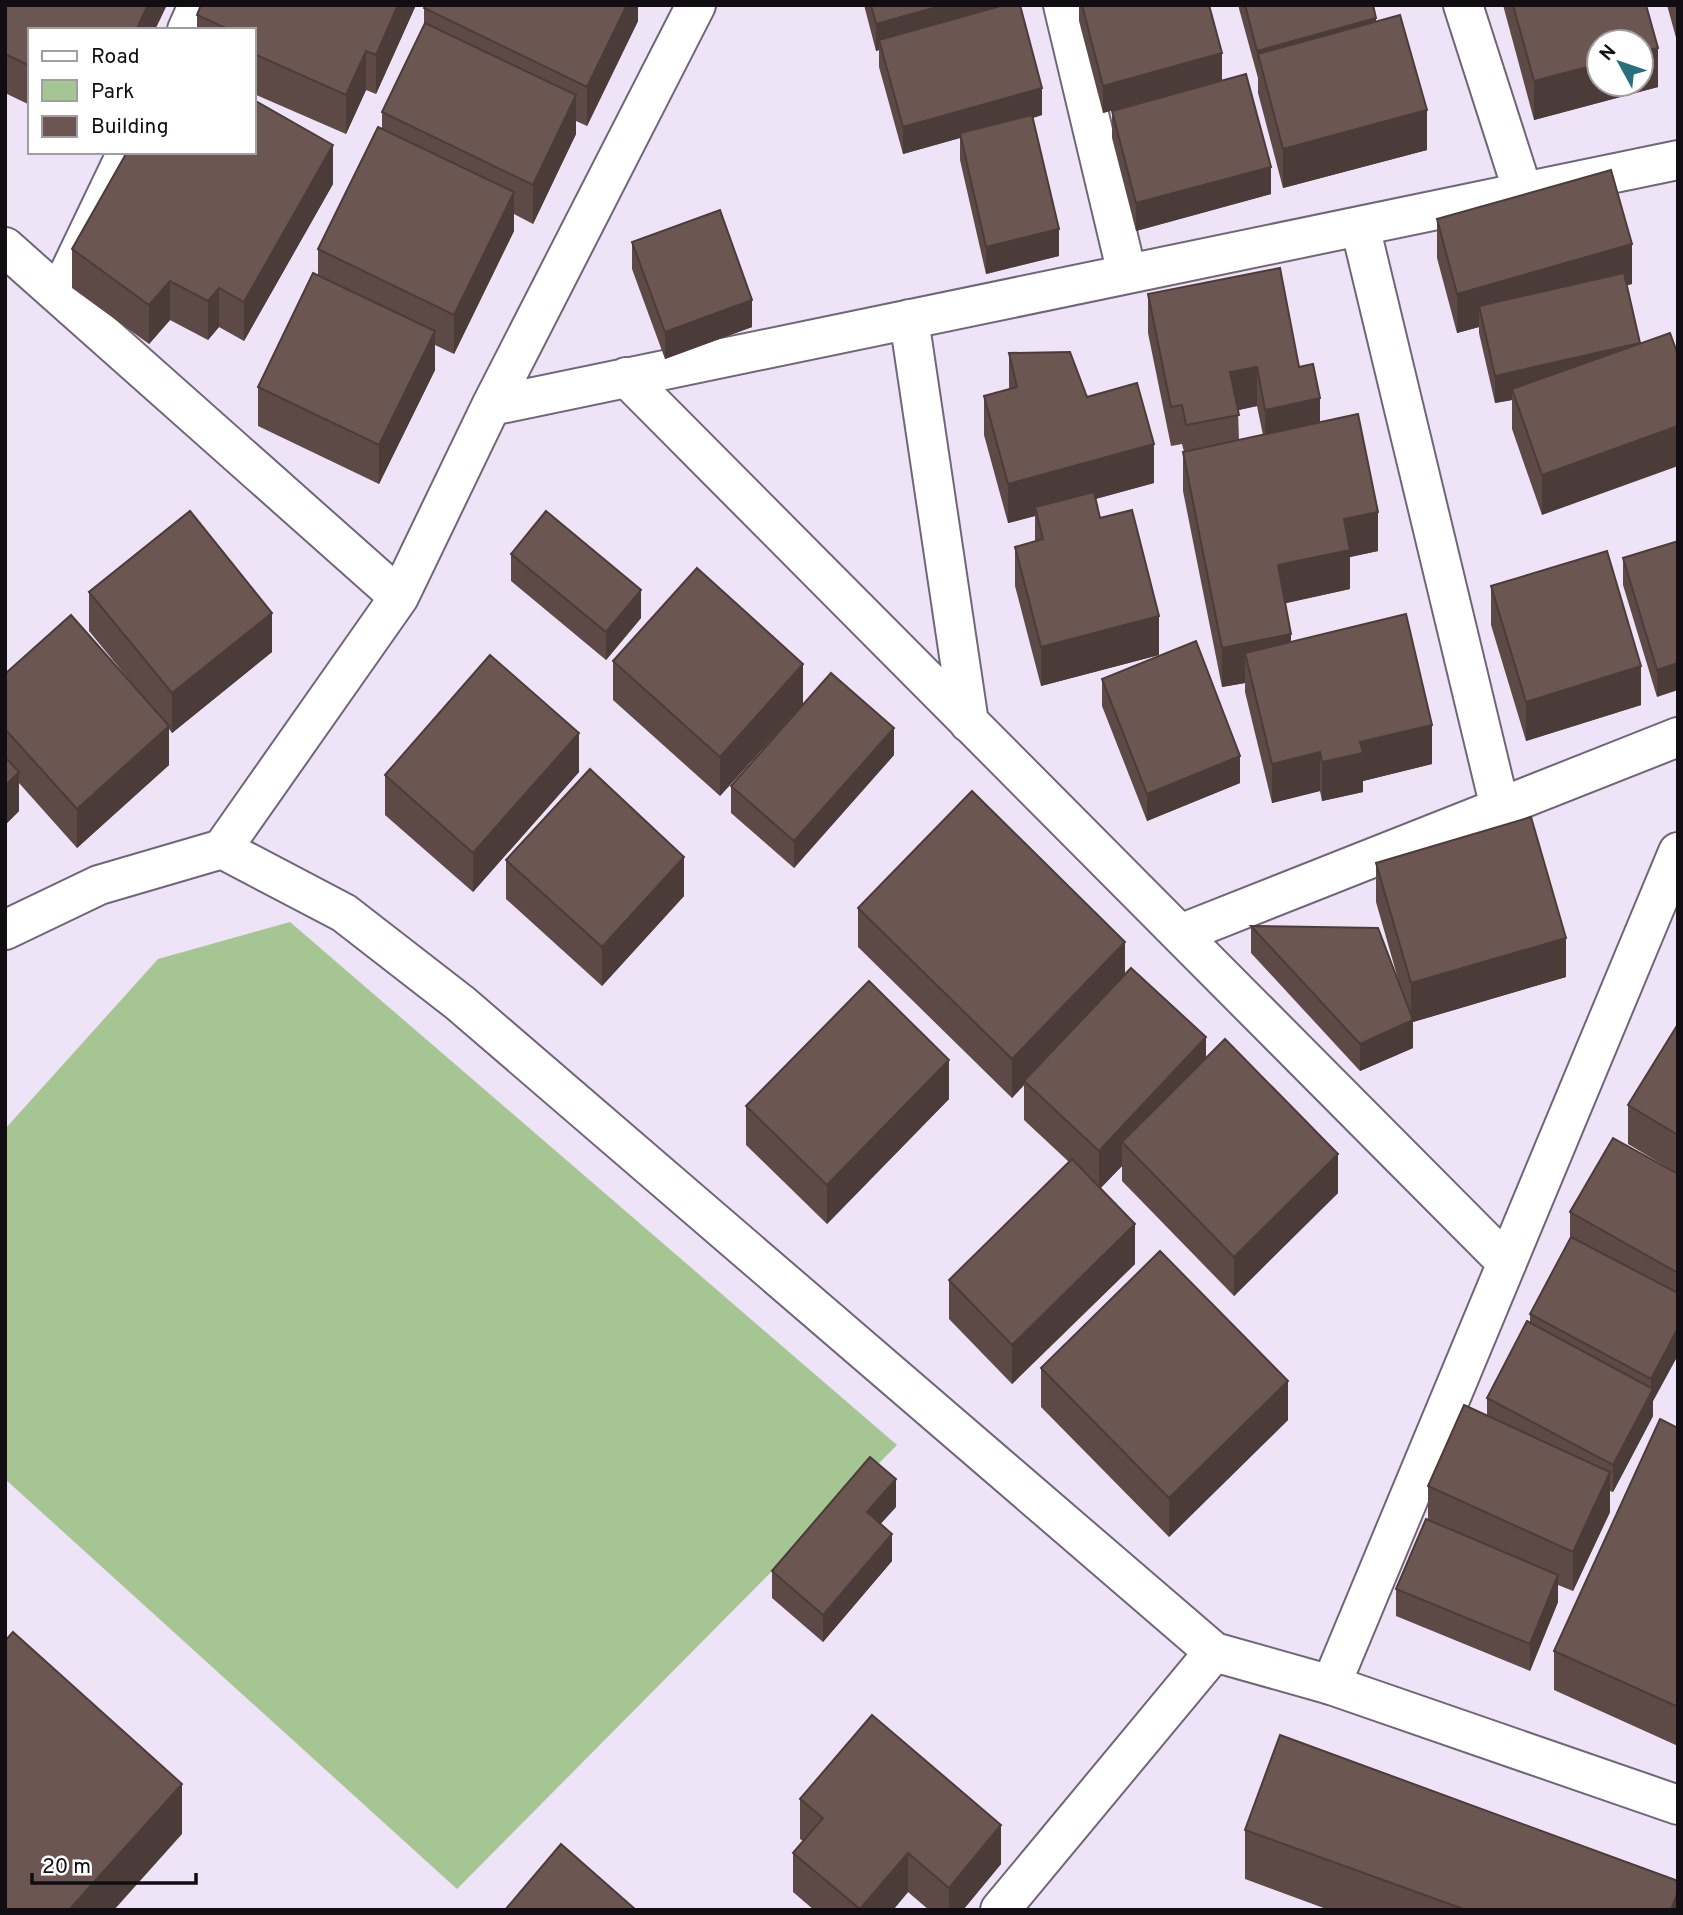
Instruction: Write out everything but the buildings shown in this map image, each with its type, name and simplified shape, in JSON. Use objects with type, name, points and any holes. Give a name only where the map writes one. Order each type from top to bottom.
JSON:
[{"type":"street","points":[[188,28],[198,5]]},
{"type":"street","points":[[5,930],[99,885],[222,849],[398,597],[491,406],[696,5]]},
{"type":"street","points":[[1063,5],[1127,274]]},
{"type":"street","points":[[1463,5],[1523,192]]},
{"type":"street","points":[[58,294],[126,154]]},
{"type":"street","points":[[491,406],[1678,160]]},
{"type":"street","points":[[1360,226],[1500,808]]},
{"type":"street","points":[[5,247],[398,597]]},
{"type":"street","points":[[908,319],[969,723]]},
{"type":"street","points":[[626,377],[1507,1263]]},
{"type":"street","points":[[1180,934],[1678,737]]},
{"type":"street","points":[[222,849],[344,913],[460,1003],[1214,1652],[1331,1685],[1678,1805]]},
{"type":"street","points":[[1331,1685],[1678,852]]},
{"type":"street","points":[[1000,1910],[1214,1652]]},
{"type":"green space","points":[[290,922],[897,1445],[457,1889],[5,1479],[5,1129],[158,959]]}]
